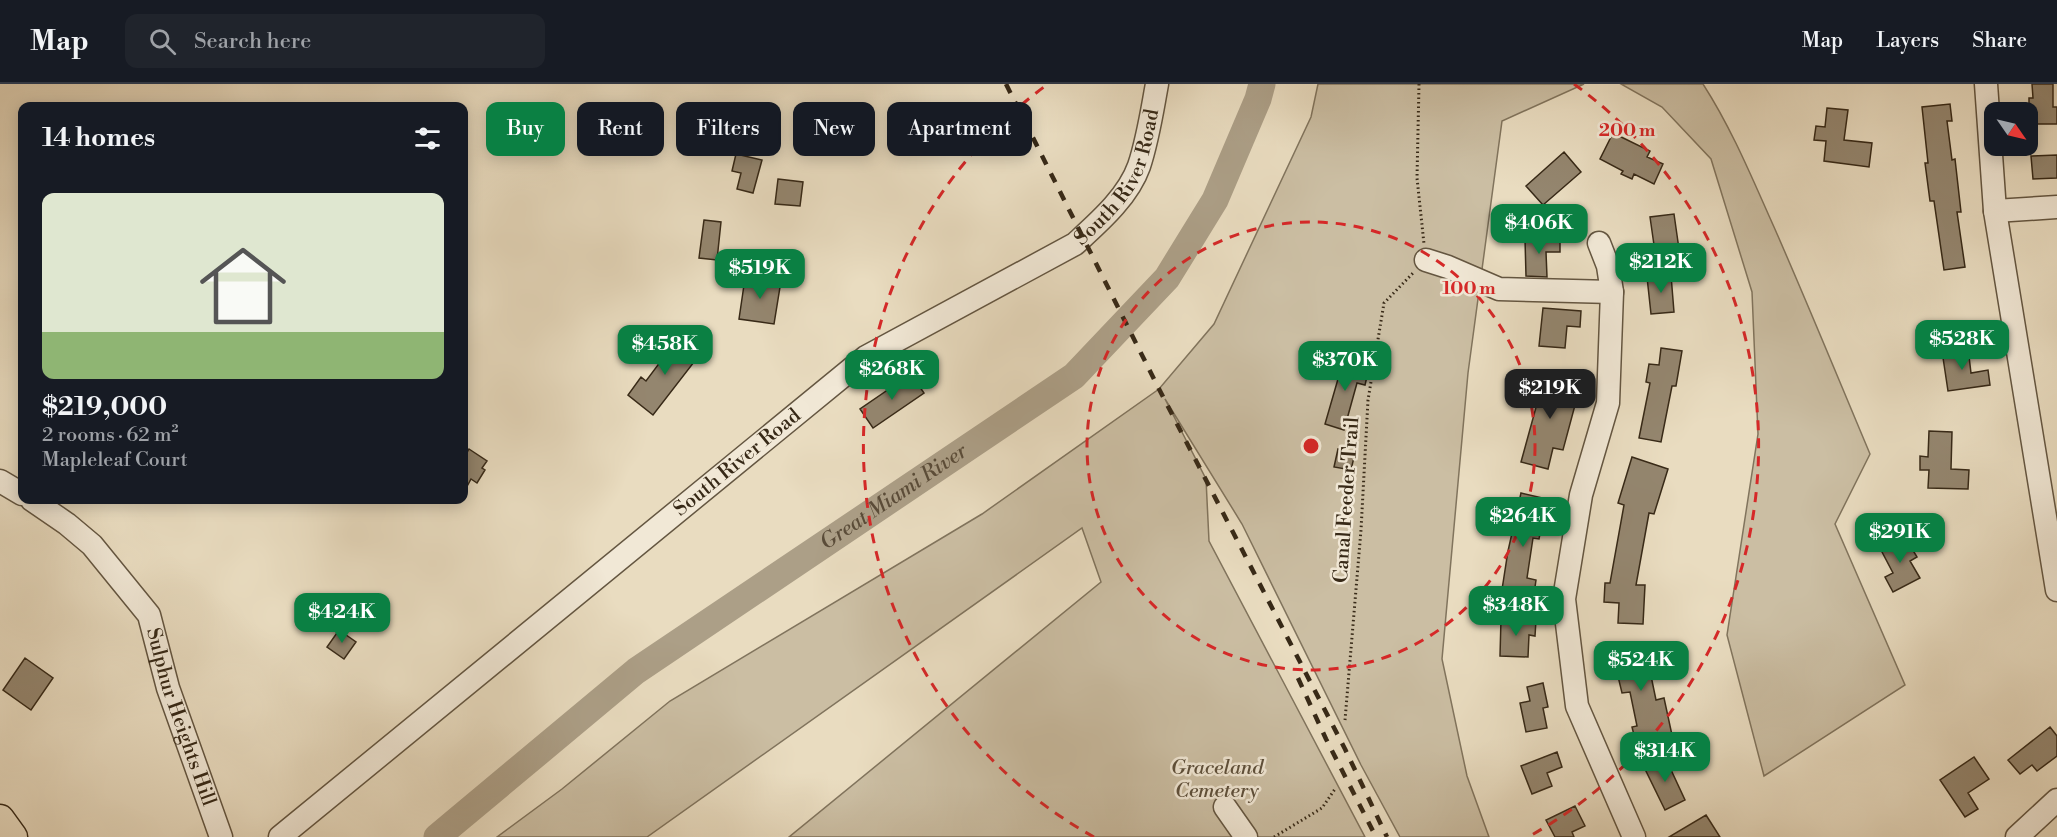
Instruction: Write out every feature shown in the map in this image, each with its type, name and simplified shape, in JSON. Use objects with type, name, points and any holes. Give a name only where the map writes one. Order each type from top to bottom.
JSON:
[{"type":"main road","points":[[0,819],[14,837]]},
{"type":"street","name":"South River Road","points":[[280,837],[866,357],[1075,244],[1122,195],[1138,167],[1157,84]]},
{"type":"street","points":[[1986,84],[1995,211],[2057,590]]},
{"type":"street","points":[[1995,211],[2057,207]]},
{"type":"street","points":[[1599,243],[1608,266],[1612,292],[1608,403],[1581,495],[1564,599],[1577,706],[1634,837]]},
{"type":"street","points":[[1426,260],[1448,267],[1499,290],[1612,292]]},
{"type":"street","points":[[0,481],[18,492]]},
{"type":"street","name":"Sulphur Heights Hill","points":[[38,504],[92,545],[149,615],[168,688],[221,837]]},
{"type":"street","points":[[2017,837],[2057,800]]},
{"type":"street","points":[[1225,807],[1246,837]]},
{"type":"path","points":[[1419,84],[1417,178],[1426,260]]},
{"type":"path","name":"Canal Feeder Trail","points":[[1346,720],[1361,530],[1368,400],[1384,303],[1426,260]]},
{"type":"path","points":[[1274,837],[1322,808],[1335,789]]},
{"type":"green space","name":"Graceland Cemetery","points":[[1318,84],[1584,84],[1502,121],[1468,373],[1442,659],[1467,776],[1489,837],[1400,837],[1361,765],[1242,524],[1165,399],[1206,479],[1209,541],[1365,837],[789,837],[1101,582],[1082,528],[647,837],[497,837],[562,789],[670,701],[982,514],[1159,389],[1214,324],[1311,117]]},
{"type":"green space","points":[[1621,84],[1703,84],[1750,172],[1870,454],[1835,524],[1905,685],[1764,776],[1727,635],[1758,434],[1752,292],[1711,159],[1662,107]]},
{"type":"building","points":[[2032,84],[2053,84],[2053,107],[2057,107],[2057,124],[2038,124],[2038,102],[2029,102],[2029,98],[2033,98]]},
{"type":"building","points":[[1950,104],[1952,121],[1947,121],[1952,160],[1955,159],[1961,212],[1957,212],[1965,267],[1944,270],[1934,201],[1930,201],[1922,107]]},
{"type":"building","points":[[1827,108],[1848,110],[1844,140],[1872,143],[1869,167],[1824,161],[1826,141],[1814,140],[1816,126],[1825,127]]},
{"type":"building","points":[[1613,133],[1650,151],[1647,157],[1663,164],[1654,184],[1634,174],[1632,179],[1621,174],[1623,171],[1600,159]]},
{"type":"building","points":[[1564,152],[1581,172],[1543,205],[1526,186]]},
{"type":"building","points":[[2057,155],[2057,178],[2033,179],[2031,156]]},
{"type":"building","points":[[736,156],[762,160],[753,193],[737,189],[741,173],[732,171]]},
{"type":"building","points":[[778,179],[803,182],[800,206],[775,204]]},
{"type":"building","points":[[1674,214],[1679,249],[1655,252],[1650,217]]},
{"type":"building","points":[[704,220],[721,222],[717,260],[699,258]]},
{"type":"building","points":[[1560,238],[1560,252],[1546,252],[1547,277],[1526,276],[1525,239]]},
{"type":"building","points":[[754,272],[771,275],[769,285],[780,287],[774,324],[739,319],[744,285],[751,286]]},
{"type":"building","points":[[1671,275],[1674,312],[1651,314],[1647,277]]},
{"type":"building","points":[[1543,308],[1581,311],[1580,327],[1567,326],[1565,348],[1539,346]]},
{"type":"building","points":[[671,339],[679,345],[683,339],[701,353],[653,415],[628,395],[641,377],[646,381],[664,357],[660,354]]},
{"type":"building","points":[[1661,348],[1682,351],[1676,386],[1672,386],[1661,442],[1639,438],[1650,383],[1646,382],[1649,364],[1659,365]]},
{"type":"building","points":[[1968,348],[1971,373],[1988,370],[1990,385],[1948,391],[1942,351]]},
{"type":"building","points":[[1337,361],[1369,368],[1365,385],[1357,383],[1344,430],[1325,424],[1338,379],[1333,378]]},
{"type":"building","points":[[1546,371],[1573,378],[1569,391],[1578,394],[1563,450],[1553,448],[1548,469],[1521,462]]},
{"type":"building","points":[[911,374],[924,393],[873,428],[860,409]]},
{"type":"building","points":[[1929,431],[1952,432],[1951,469],[1969,470],[1968,489],[1928,488],[1929,470],[1920,470],[1920,456],[1928,457]]},
{"type":"building","points":[[469,449],[487,461],[482,468],[485,470],[477,483],[471,479],[468,485]]},
{"type":"building","points":[[1338,449],[1355,453],[1351,470],[1334,467]]},
{"type":"building","points":[[1632,457],[1668,469],[1654,514],[1649,513],[1636,585],[1645,585],[1643,624],[1618,623],[1619,603],[1604,602],[1605,583],[1610,583],[1624,505],[1618,503]]},
{"type":"building","points":[[1521,493],[1547,499],[1539,539],[1533,538],[1527,578],[1536,580],[1533,601],[1501,596]]},
{"type":"building","points":[[1905,537],[1917,557],[1910,561],[1920,578],[1893,592],[1885,577],[1893,573],[1881,550]]},
{"type":"building","points":[[1501,619],[1536,620],[1535,636],[1529,635],[1528,657],[1500,656]]},
{"type":"building","points":[[339,630],[356,642],[344,659],[327,647]]},
{"type":"building","points":[[1644,642],[1656,700],[1664,698],[1672,735],[1636,743],[1632,727],[1637,726],[1630,692],[1622,693],[1616,668],[1612,669],[1608,650]]},
{"type":"building","points":[[25,658],[53,678],[31,710],[3,690]]},
{"type":"building","points":[[1543,683],[1548,707],[1543,708],[1547,728],[1526,732],[1520,703],[1530,701],[1527,687]]},
{"type":"building","points":[[2050,727],[2057,736],[2057,756],[2037,771],[2032,765],[2020,774],[2008,760]]},
{"type":"building","points":[[1557,752],[1562,767],[1547,773],[1552,786],[1532,794],[1521,766]]},
{"type":"building","points":[[1665,757],[1685,800],[1665,810],[1644,767]]},
{"type":"building","points":[[1974,757],[1989,779],[1968,793],[1978,809],[1965,817],[1940,780]]},
{"type":"building","points":[[1575,806],[1585,826],[1572,832],[1574,837],[1555,837],[1546,820]]},
{"type":"building","points":[[1706,815],[1720,837],[1669,837]]},
{"type":"waterway","name":"Great Miami River","points":[[437,837],[636,671],[1074,376],[1167,278],[1215,200],[1258,99],[1262,84]]},
{"type":"railway","points":[[1006,84],[1159,389],[1345,749],[1387,837]]},
{"type":"railway","points":[[1298,678],[1376,837]]}]
